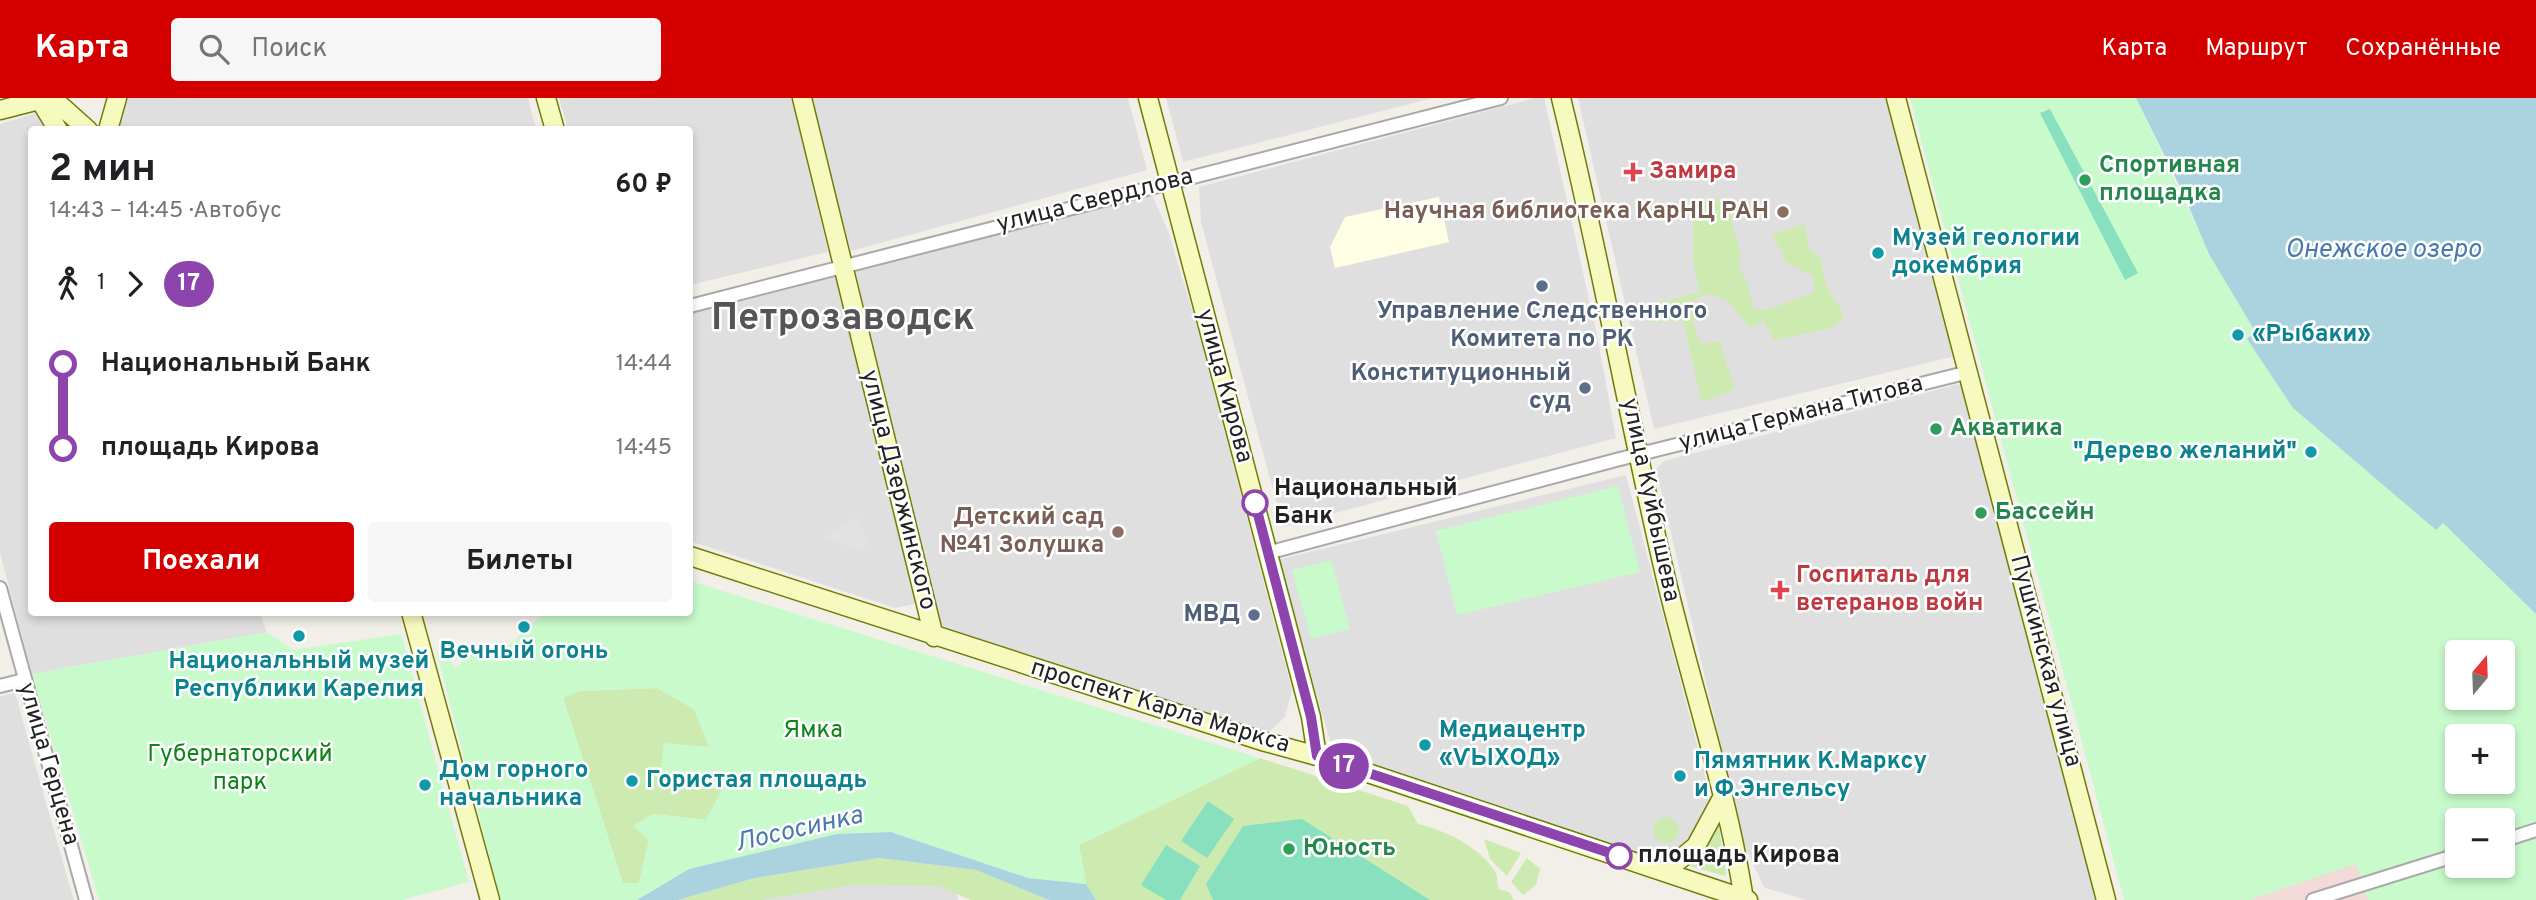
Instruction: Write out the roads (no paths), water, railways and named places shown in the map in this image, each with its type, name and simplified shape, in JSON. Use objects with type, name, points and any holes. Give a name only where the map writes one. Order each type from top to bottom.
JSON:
[{"type":"main road","points":[[109,126],[117,98]]},
{"type":"main road","points":[[545,98],[554,126]]},
{"type":"main road","name":"улица Дзержинского","points":[[802,98],[934,637]]},
{"type":"main road","name":"улица Кирова","points":[[1148,98],[1311,717],[1317,756]]},
{"type":"main road","name":"улица Куйбышева","points":[[1562,98],[1588,207],[1682,648],[1745,899]]},
{"type":"main road","name":"Пушкинская улица","points":[[1896,98],[2106,900]]},
{"type":"main road","points":[[42,99],[56,126]]},
{"type":"main road","points":[[0,110],[42,99],[61,105],[84,126]]},
{"type":"main road","name":"проспект Карла Маркса","points":[[693,557],[934,637],[1317,756],[1745,899]]},
{"type":"main road","points":[[412,616],[490,900]]},
{"type":"main road","points":[[1666,872],[1696,846],[1721,798]]},
{"type":"street","name":"улица Свердлова","points":[[693,305],[1500,98]]},
{"type":"street","name":"улица Германа Титова","points":[[1267,553],[1969,372]]},
{"type":"street","name":"улица Герцена","points":[[0,588],[86,900]]},
{"type":"street","points":[[0,686],[24,680]]},
{"type":"street","points":[[2515,837],[2536,831]]},
{"type":"street","points":[[2313,900],[2445,859]]},
{"type":"water","name":"Онежское озеро","points":[[2136,98],[2536,98],[2536,614],[2443,523],[2436,530],[2293,408],[2247,339],[2255,331],[2209,254],[2183,193]]},
{"type":"water","points":[[891,832],[1028,878],[1086,884],[1096,900],[1049,900],[976,870],[879,858],[755,878],[678,900],[637,900],[689,869],[837,834]]},
{"type":"place","name":"Замира","points":[[1633,172]]},
{"type":"place","name":"Спортивная площадка","points":[[2085,180]]},
{"type":"place","name":"Научная библиотека КарНЦ РАН","points":[[1783,212]]},
{"type":"place","name":"Музей геологии докембрия","points":[[1878,253]]},
{"type":"place","name":"Управление Следственного Комитета по РК","points":[[1542,286]]},
{"type":"place","name":"«Рыбаки»","points":[[2238,335]]},
{"type":"place","name":"Конституционный суд","points":[[1585,388]]},
{"type":"place","name":"Акватика","points":[[1936,429]]},
{"type":"place","name":"\"Дерево желаний\"","points":[[2311,452]]},
{"type":"place","name":"Национальный Банк","points":[[1255,503]]},
{"type":"place","name":"Бассейн","points":[[1981,513]]},
{"type":"place","name":"Детский сад №41 Золушка","points":[[1118,532]]},
{"type":"place","name":"Госпиталь для ветеранов войн","points":[[1780,590]]},
{"type":"place","name":"МВД","points":[[1254,615]]},
{"type":"place","name":"Вечный огонь","points":[[524,627]]},
{"type":"place","name":"Национальный музей Республики Карелия","points":[[299,636]]},
{"type":"place","name":"Медиацентр «ѴЫХОД»","points":[[1425,745]]},
{"type":"place","name":"Пямятник К.Марксу и Ф.Энгельсу","points":[[1680,776]]},
{"type":"place","name":"Гористая площадь","points":[[632,781]]},
{"type":"place","name":"Дом горного начальника","points":[[425,785]]},
{"type":"place","name":"Юность","points":[[1289,849]]},
{"type":"place","name":"площадь Кирова","points":[[1619,856]]},
{"type":"district","name":"Петрозаводск","points":[[843,319]]},
{"type":"park label","name":"Ямка","points":[[813,731]]},
{"type":"park label","name":"Губернаторский парк","points":[[240,769]]},
{"type":"water label","name":"Лососинка","points":[[799,830]]}]
